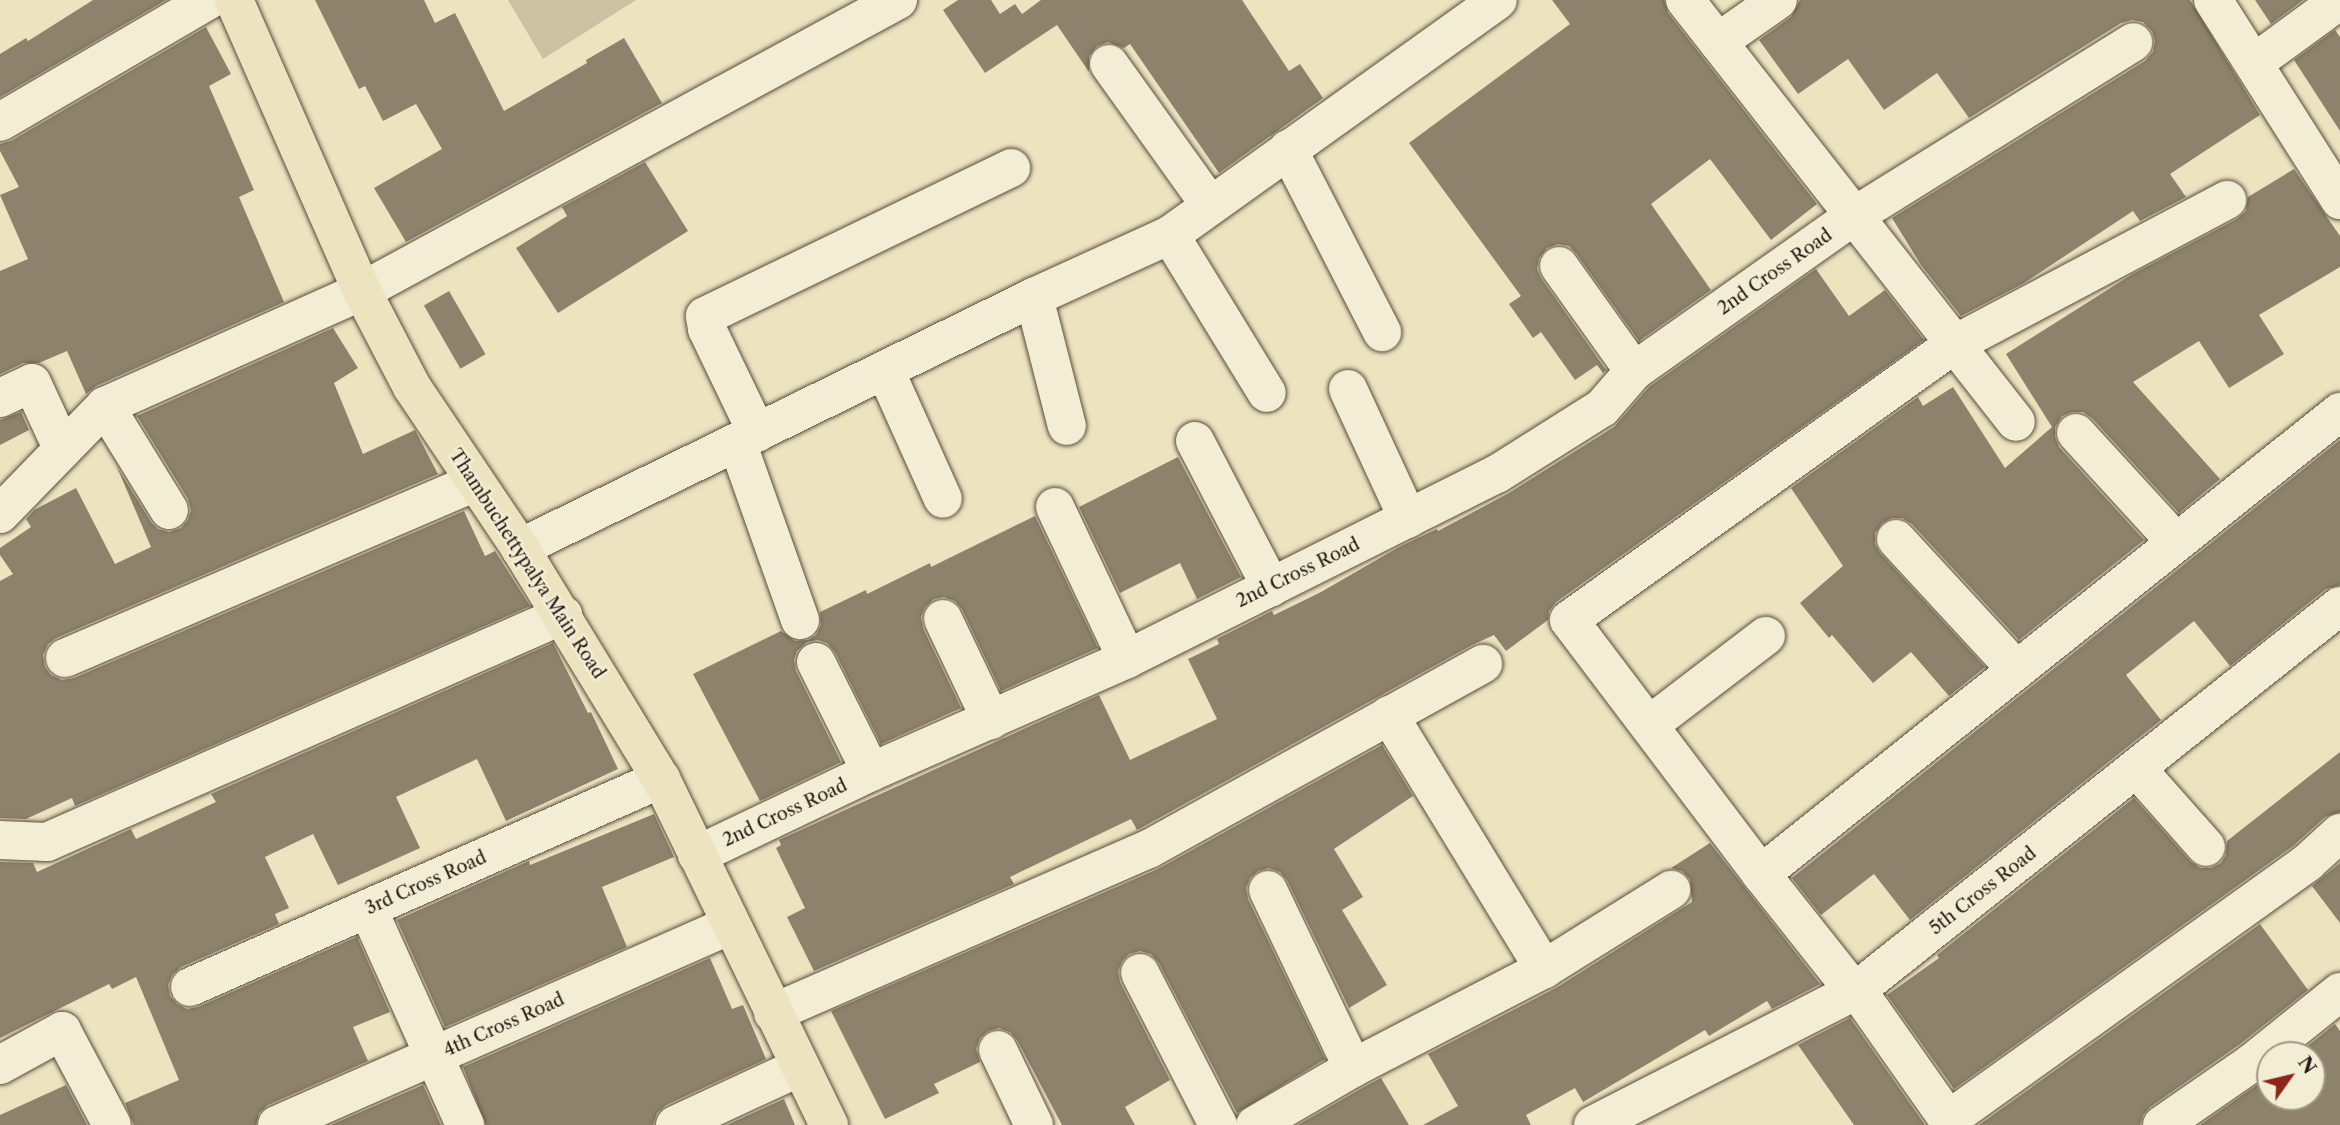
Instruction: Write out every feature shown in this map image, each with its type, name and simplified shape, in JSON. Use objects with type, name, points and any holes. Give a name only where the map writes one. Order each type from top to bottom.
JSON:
[{"type":"main road","name":"Thambuchettypalya Main Road","points":[[234,0],[362,291],[412,387],[563,615],[661,779],[829,1125]]},
{"type":"street","points":[[0,122],[209,0]]},
{"type":"street","points":[[0,514],[105,406],[362,291],[898,0]]},
{"type":"street","points":[[520,548],[1034,297],[1170,235],[1497,0]]},
{"type":"street","points":[[1685,0],[2016,422]]},
{"type":"street","points":[[1718,42],[1778,0]]},
{"type":"street","points":[[2213,0],[2340,200]]},
{"type":"street","points":[[2254,63],[2340,0]]},
{"type":"street","name":"2nd Cross Road","points":[[696,855],[871,772],[1127,659],[1496,474],[1602,408],[1634,371],[1854,216],[2133,42]]},
{"type":"street","points":[[1109,64],[1210,205]]},
{"type":"street","points":[[1288,149],[1382,332]]},
{"type":"street","points":[[800,620],[747,437],[707,329],[705,316],[1012,168]]},
{"type":"street","points":[[2227,200],[1955,344],[1570,620],[1761,874],[1845,980],[1857,990],[1950,1122],[2307,863],[2340,833]]},
{"type":"street","points":[[1170,235],[1267,393]]},
{"type":"street","points":[[1559,266],[1634,371]]},
{"type":"street","points":[[1034,297],[1067,426]]},
{"type":"street","points":[[885,370],[943,499]]},
{"type":"street","points":[[0,398],[32,383],[62,448]]},
{"type":"street","points":[[1348,389],[1408,519]]},
{"type":"street","points":[[105,406],[169,510]]},
{"type":"street","points":[[1761,874],[2340,412]]},
{"type":"street","points":[[2076,433],[2176,542]]},
{"type":"street","points":[[1195,441],[1271,587]]},
{"type":"street","points":[[65,658],[475,482]]},
{"type":"street","points":[[1055,507],[1127,659]]},
{"type":"street","points":[[1896,539],[2017,670]]},
{"type":"street","name":"5th Cross Road","points":[[1592,1125],[1857,990],[2340,606]]},
{"type":"street","points":[[0,840],[47,842],[563,615]]},
{"type":"street","points":[[943,620],[991,720]]},
{"type":"street","points":[[1649,724],[1766,636]]},
{"type":"street","points":[[816,662],[871,772]]},
{"type":"street","points":[[773,1013],[1149,849],[1483,664]]},
{"type":"street","points":[[1389,715],[1544,969]]},
{"type":"street","points":[[2137,769],[2206,847]]},
{"type":"street","name":"3rd Cross Road","points":[[190,987],[661,779]]},
{"type":"street","points":[[1268,890],[1353,1068]]},
{"type":"street","points":[[1255,1125],[1353,1068],[1544,969],[1671,890]]},
{"type":"street","points":[[368,909],[465,1125]]},
{"type":"street","name":"4th Cross Road","points":[[277,1125],[730,925]]},
{"type":"street","points":[[1140,973],[1218,1125]]},
{"type":"street","points":[[2162,1125],[2253,1062],[2340,992]]},
{"type":"street","points":[[0,1065],[62,1031],[112,1125]]},
{"type":"street","points":[[998,1050],[1034,1125]]},
{"type":"street","points":[[675,1125],[800,1067]]},
{"type":"shaded area","points":[[508,0],[636,0],[543,59]]},
{"type":"building","points":[[93,0],[166,0],[0,97],[0,54],[26,38],[28,41]]},
{"type":"building","points":[[315,0],[424,0],[435,23],[455,13],[504,111],[587,63],[586,60],[624,38],[662,103],[406,242],[374,188],[442,149],[416,104],[383,121],[365,86],[359,89]]},
{"type":"building","points":[[958,0],[991,0],[1000,14],[1015,4],[1022,14],[1041,0],[1242,0],[1289,71],[1300,64],[1323,98],[1219,173],[1130,44],[1124,48],[1108,42],[1097,46],[1089,56],[1089,72],[1057,25],[985,73],[943,10]]},
{"type":"building","points":[[1552,0],[1664,0],[1668,13],[1817,204],[1771,240],[1710,159],[1651,204],[1711,290],[1639,341],[1576,253],[1569,246],[1558,244],[1547,248],[1539,258],[1537,269],[1541,278],[1606,370],[1603,373],[1597,365],[1575,380],[1541,332],[1533,338],[1509,304],[1521,296],[1409,143],[1570,24]]},
{"type":"building","points":[[1800,0],[2190,0],[2260,115],[2170,174],[2186,197],[2140,221],[2133,211],[2024,283],[1961,316],[1921,265],[1892,218],[2145,61],[2153,52],[2155,41],[2152,31],[2143,22],[2132,20],[2121,23],[1969,118],[1937,73],[1884,110],[1848,59],[1798,94],[1759,40],[1791,17]]},
{"type":"building","points":[[2255,0],[2303,0],[2271,24]]},
{"type":"building","points":[[206,27],[231,74],[209,86],[254,190],[239,197],[284,302],[96,386],[86,394],[67,351],[39,363],[23,363],[0,374],[0,271],[28,259],[0,195],[19,187],[0,151],[0,144],[11,141]]},
{"type":"building","points":[[2335,30],[2340,37],[2340,131],[2294,60]]},
{"type":"building","points":[[645,162],[688,231],[558,313],[516,248],[567,216],[562,207]]},
{"type":"building","points":[[2294,169],[2340,236],[2340,267],[2259,315],[2284,354],[2229,388],[2199,341],[2133,382],[2220,479],[2179,513],[2092,418],[2083,412],[2062,416],[2055,427],[2059,447],[2144,540],[2019,640],[1912,524],[1902,518],[1892,518],[1882,523],[1875,533],[1875,544],[1880,553],[1985,667],[1949,696],[1911,652],[1873,683],[1832,635],[1829,638],[1800,603],[1843,566],[1791,488],[1918,397],[1923,406],[1953,387],[2005,468],[2052,427],[2006,354],[2131,275],[2237,219],[2246,211],[2248,197]]},
{"type":"building","points":[[1816,269],[1849,316],[1885,290],[1924,340],[1556,602],[1549,611],[1548,620],[1506,651],[1494,635],[1472,645],[1137,830],[1131,819],[1010,877],[1014,884],[814,971],[787,917],[805,908],[776,848],[781,845],[779,840],[1099,695],[1130,760],[1217,719],[1188,659],[1219,644],[1217,639],[1272,611],[1274,615],[1321,592],[1399,547],[1437,529],[1438,531],[1509,493],[1614,427],[1649,387]]},
{"type":"building","points":[[449,291],[486,354],[460,369],[424,306]]},
{"type":"building","points":[[333,328],[358,368],[334,383],[363,454],[415,430],[438,474],[56,638],[48,644],[43,655],[45,667],[51,675],[62,680],[74,678],[464,511],[485,556],[495,551],[530,606],[75,806],[72,798],[26,819],[0,818],[0,581],[13,574],[0,555],[0,548],[31,527],[26,519],[34,510],[76,488],[115,564],[151,547],[117,467],[158,529],[169,532],[181,528],[188,520],[191,510],[188,499],[137,416]]},
{"type":"building","points":[[21,412],[29,430],[0,445],[0,420]]},
{"type":"building","points":[[2340,440],[2340,585],[2326,589],[2230,666],[2194,621],[2126,675],[2161,720],[1910,920],[1874,874],[1821,915],[1792,878]]},
{"type":"building","points":[[1178,457],[1241,577],[1197,599],[1180,563],[1120,593],[1079,507]]},
{"type":"building","points":[[1035,516],[1098,648],[1001,691],[962,609],[955,601],[944,597],[934,599],[925,607],[921,617],[923,628],[961,708],[881,744],[835,652],[827,643],[818,640],[807,642],[797,651],[794,660],[796,671],[841,762],[760,801],[693,674],[781,631],[795,641],[808,640],[816,635],[821,625],[820,612],[866,590],[867,594],[930,563],[931,567]]},
{"type":"building","points":[[553,643],[588,713],[591,712],[618,769],[506,821],[477,759],[396,797],[420,848],[338,885],[313,834],[265,857],[289,908],[275,914],[279,924],[181,967],[172,975],[168,985],[170,996],[177,1004],[187,1009],[198,1007],[357,937],[390,1012],[353,1027],[368,1061],[268,1105],[259,1113],[256,1125],[134,1125],[125,1103],[179,1080],[136,977],[112,989],[109,984],[0,1038],[0,862],[33,863],[37,872],[131,829],[136,839],[216,802],[211,794]]},
{"type":"building","points":[[1382,745],[1413,796],[1334,849],[1363,897],[1342,910],[1387,985],[1349,1008],[1287,880],[1280,872],[1269,868],[1258,871],[1250,878],[1246,888],[1248,899],[1325,1059],[1237,1113],[1159,963],[1151,954],[1140,951],[1129,954],[1122,961],[1118,971],[1120,982],[1170,1080],[1125,1107],[1135,1125],[1062,1125],[1017,1040],[1010,1032],[999,1028],[988,1031],[980,1038],[976,1049],[980,1062],[934,1084],[939,1093],[885,1119],[831,1011],[1158,869]]},
{"type":"building","points":[[2340,752],[2340,812],[2325,817],[2293,846],[1954,1089],[1887,995],[1939,958],[1937,955],[2134,798],[2190,861],[2200,868],[2211,868],[2221,863],[2226,855],[2227,841]]},
{"type":"building","points":[[654,814],[674,857],[602,887],[627,947],[445,1027],[397,920],[529,861],[530,865]]},
{"type":"building","points":[[1710,843],[1820,984],[1772,1009],[1767,1001],[1709,1036],[1705,1030],[1583,1102],[1575,1088],[1526,1115],[1531,1125],[1423,1125],[1458,1106],[1428,1054],[1556,988],[1692,902],[1690,879],[1682,871],[1671,868]]},
{"type":"building","points":[[2340,863],[2340,923],[2312,886]]},
{"type":"building","points":[[2260,924],[2308,990],[2240,1044],[2150,1107],[2143,1115],[2140,1125],[1979,1125]]},
{"type":"building","points":[[710,958],[732,1009],[743,1005],[766,1059],[666,1105],[657,1113],[653,1125],[486,1125],[463,1067]]},
{"type":"building","points":[[1850,1018],[1925,1125],[1854,1125],[1798,1045]]},
{"type":"building","points":[[2335,1024],[2340,1031],[2340,1125],[2200,1125],[2256,1086],[2256,1111],[2326,1111],[2326,1041],[2314,1041]]},
{"type":"building","points":[[1381,1078],[1409,1125],[1298,1125],[1364,1087]]},
{"type":"building","points":[[66,1085],[87,1125],[0,1125],[0,1115]]},
{"type":"building","points":[[423,1085],[441,1125],[331,1125]]},
{"type":"building","points":[[784,1099],[795,1125],[727,1125]]}]
